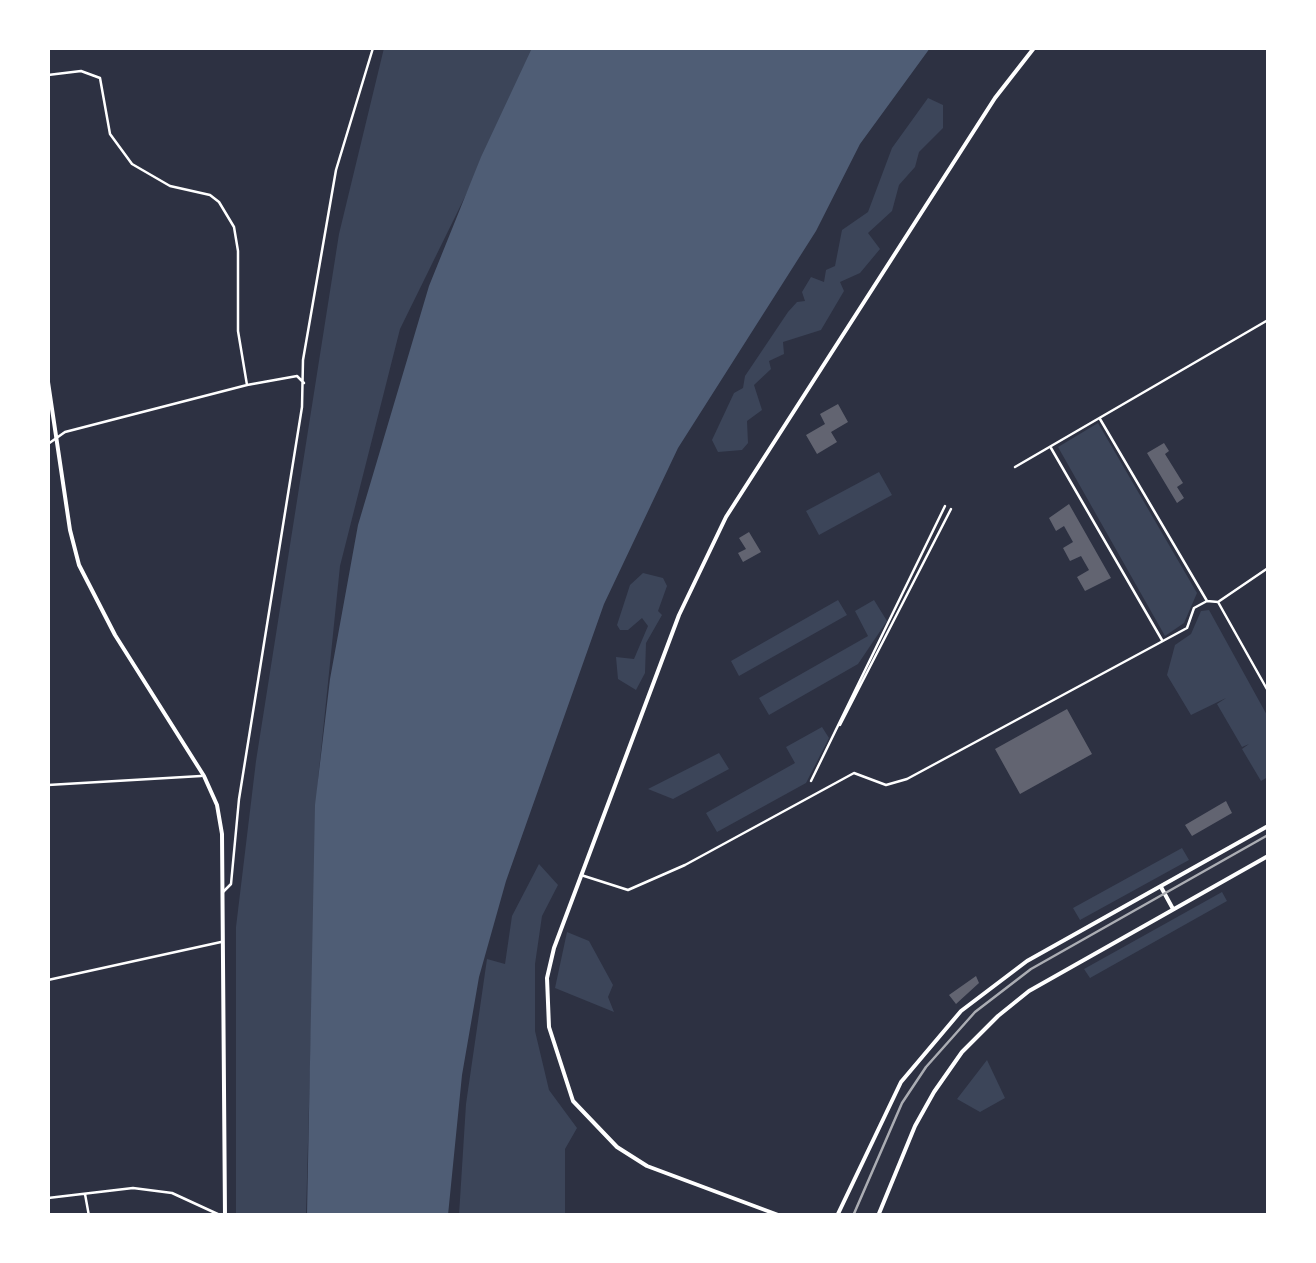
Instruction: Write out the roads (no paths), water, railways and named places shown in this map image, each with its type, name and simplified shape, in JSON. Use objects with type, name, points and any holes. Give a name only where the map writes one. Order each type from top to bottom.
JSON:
[{"type":"main road","points":[[780,1216],[647,1166],[617,1147],[573,1101],[552,1048],[546,992],[554,948],[680,615],[740,489],[995,98],[1034,48]]},
{"type":"main road","points":[[48,382],[70,530],[94,598],[204,776],[217,805],[222,834],[223,1216]]},
{"type":"main road","points":[[837,1216],[882,1114],[940,1032],[1027,961],[1268,826]]},
{"type":"main road","points":[[878,1216],[915,1126],[976,1038],[1029,991],[1268,856]]},
{"type":"main road","points":[[1160,887],[1173,909]]},
{"type":"street","points":[[296,376],[303,360],[336,170],[372,48]]},
{"type":"street","points":[[48,75],[81,70],[100,78],[110,134],[132,164],[170,186],[210,194],[234,227],[238,331],[247,385]]},
{"type":"street","points":[[1014,467],[1268,320]]},
{"type":"street","points":[[222,893],[230,884],[239,799],[305,384],[303,360]]},
{"type":"street","points":[[48,444],[65,432],[296,376]]},
{"type":"street","points":[[296,376],[305,384]]},
{"type":"street","points":[[1099,418],[1206,601]]},
{"type":"street","points":[[1050,446],[1163,641]]},
{"type":"street","points":[[811,781],[945,506]]},
{"type":"street","points":[[838,726],[845,722],[951,510]]},
{"type":"street","points":[[581,875],[628,890],[685,866],[854,773],[886,785],[907,779],[1186,628],[1194,608],[1206,601],[1218,602],[1268,568]]},
{"type":"street","points":[[1218,602],[1268,691]]},
{"type":"street","points":[[48,785],[204,776]]},
{"type":"street","points":[[48,980],[221,942]]},
{"type":"street","points":[[48,1198],[133,1188],[172,1193],[223,1216]]},
{"type":"street","points":[[85,1192],[89,1216]]},
{"type":"tram line","points":[[853,1216],[902,1103],[926,1067],[975,1012],[1031,969],[1268,835]]}]
